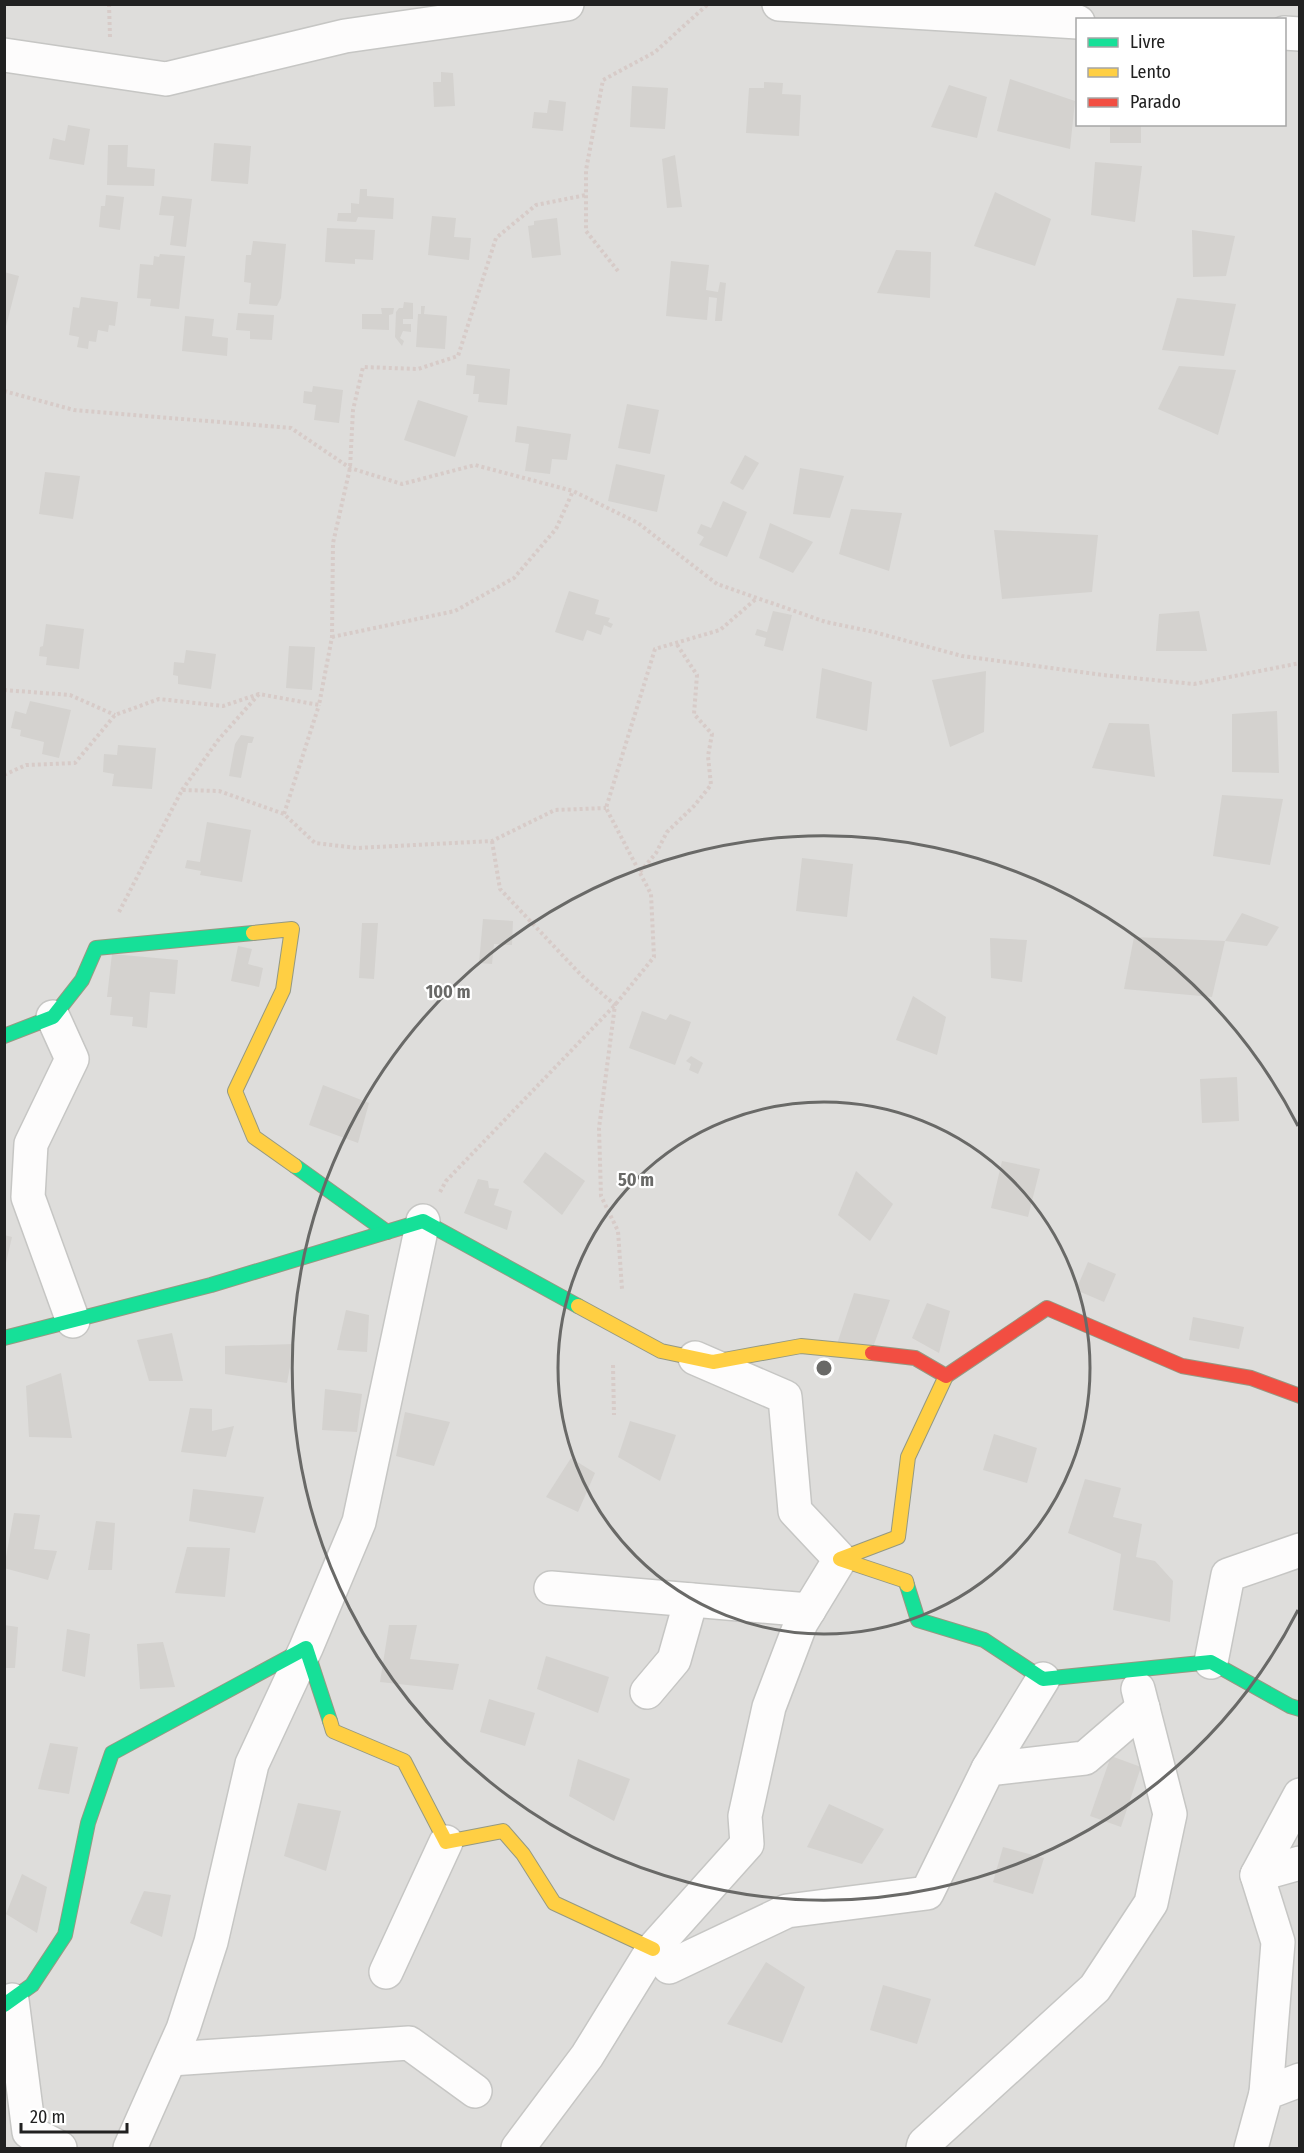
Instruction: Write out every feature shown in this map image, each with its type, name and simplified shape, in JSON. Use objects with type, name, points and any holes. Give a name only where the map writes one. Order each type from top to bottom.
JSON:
[{"type":"street","points":[[4,55],[166,79],[345,36],[567,4]]},
{"type":"street","points":[[779,4],[1076,22]]},
{"type":"street","points":[[4,1036],[53,1017],[82,980],[96,948],[292,929],[283,990],[235,1091],[254,1137],[387,1232]]},
{"type":"street","points":[[53,1017],[72,1059],[32,1144],[28,1197],[73,1321]]},
{"type":"street","points":[[130,2148],[183,2029],[212,1942],[252,1764],[306,1648],[358,1522],[423,1221]]},
{"type":"street","points":[[4,1338],[211,1285],[423,1221],[661,1351],[713,1362],[801,1346],[915,1358],[946,1376]]},
{"type":"street","points":[[518,2148],[747,1844],[745,1816],[769,1707],[801,1623],[840,1559],[898,1538],[908,1457],[946,1376],[1047,1308],[1182,1366],[1251,1378],[1299,1396]]},
{"type":"street","points":[[695,1358],[785,1397],[795,1511],[840,1559],[906,1581],[918,1620],[984,1640],[1043,1679],[1211,1662],[1290,1706],[1299,1708]]},
{"type":"street","points":[[1211,1662],[1228,1575],[1299,1550]]},
{"type":"street","points":[[550,1588],[810,1610]]},
{"type":"street","points":[[647,1692],[674,1660],[691,1600]]},
{"type":"street","points":[[306,1648],[333,1731],[404,1761],[446,1842]]},
{"type":"street","points":[[60,2148],[28,2132],[8,2003],[32,1985],[64,1935],[88,1823],[112,1753],[306,1648]]},
{"type":"street","points":[[923,2148],[924,2144],[1095,1988],[1151,1903],[1170,1814],[1134,1670]]},
{"type":"street","points":[[446,1842],[502,1831],[523,1854],[554,1903],[661,1958],[787,1911],[927,1893],[988,1769],[1043,1679]]},
{"type":"street","points":[[988,1769],[1085,1758],[1143,1708]]},
{"type":"street","points":[[1251,2148],[1266,2093],[1278,1942],[1257,1875],[1299,1795]]},
{"type":"street","points":[[386,1972],[446,1842]]},
{"type":"street","points":[[1257,1875],[1299,1863]]},
{"type":"street","points":[[171,2059],[409,2043],[475,2091]]},
{"type":"street","points":[[1266,2093],[1299,2080]]},
{"type":"path","points":[[618,271],[586,231],[586,170],[603,80],[655,52],[708,4]]},
{"type":"path","points":[[284,814],[318,705],[332,637],[333,543],[350,468],[353,410],[363,367],[418,369],[458,356],[496,238],[536,205],[586,195]]},
{"type":"path","points":[[4,391],[74,410],[291,428],[350,468],[402,484],[475,465],[573,491],[638,523],[717,584],[826,622],[874,632],[962,656],[1102,675],[1194,684],[1299,663]]},
{"type":"path","points":[[332,637],[455,611],[514,578],[556,529],[573,491]]},
{"type":"path","points":[[423,1221],[446,1182],[615,1005],[654,957],[651,894],[606,808],[656,649],[720,630],[757,598]]},
{"type":"path","points":[[640,872],[656,853],[667,832],[694,806],[711,785],[708,756],[712,734],[694,714],[697,675],[676,643]]},
{"type":"path","points":[[4,690],[70,695],[115,715]]},
{"type":"path","points":[[4,775],[26,765],[75,763],[115,715],[159,699],[223,706],[259,694],[318,705]]},
{"type":"path","points":[[96,948],[127,898],[182,790],[219,739],[259,694]]},
{"type":"path","points":[[182,790],[219,791],[284,814],[315,843],[357,848],[492,842],[555,810],[606,808]]},
{"type":"path","points":[[492,842],[500,889],[582,976],[615,1005]]},
{"type":"path","points":[[614,1415],[614,1325],[622,1295],[618,1231],[601,1196],[598,1128],[615,1005]]},
{"type":"shaded area","points":[[5,5],[1299,5],[1299,2148],[5,2148]]},
{"type":"building","points":[[441,72],[453,73],[455,106],[434,107],[433,82],[441,82]]},
{"type":"building","points":[[1010,79],[1075,101],[1070,149],[997,131]]},
{"type":"building","points":[[764,82],[783,83],[782,94],[801,95],[799,136],[746,133],[749,88],[764,88]]},
{"type":"building","points":[[949,85],[987,97],[977,138],[931,127]]},
{"type":"building","points":[[632,86],[668,88],[665,129],[630,127]]},
{"type":"building","points":[[549,100],[566,102],[563,131],[532,128],[534,112],[547,113]]},
{"type":"building","points":[[68,125],[90,129],[84,165],[49,159],[53,138],[65,141]]},
{"type":"building","points":[[1110,126],[1141,126],[1141,143],[1110,143]]},
{"type":"building","points":[[214,143],[251,146],[248,184],[211,181]]},
{"type":"building","points":[[108,145],[128,145],[127,167],[155,169],[154,186],[107,185]]},
{"type":"building","points":[[675,155],[682,207],[667,208],[662,159]]},
{"type":"building","points":[[1095,162],[1142,166],[1135,222],[1091,215]]},
{"type":"building","points":[[360,189],[367,189],[367,196],[394,198],[393,219],[358,217],[356,222],[337,221],[338,213],[351,213],[351,203],[359,204]]},
{"type":"building","points":[[995,192],[1051,219],[1035,266],[974,246]]},
{"type":"building","points":[[106,195],[124,197],[120,230],[99,227],[101,206],[105,206]]},
{"type":"building","points":[[162,196],[192,199],[186,247],[170,245],[174,216],[159,215]]},
{"type":"building","points":[[432,216],[456,218],[454,237],[471,238],[469,260],[428,255]]},
{"type":"building","points":[[557,218],[561,255],[532,258],[528,226],[534,225],[534,221]]},
{"type":"building","points":[[327,228],[375,230],[373,260],[355,259],[355,264],[325,262]]},
{"type":"building","points":[[1192,230],[1235,236],[1226,276],[1193,277]]},
{"type":"building","points":[[253,241],[286,244],[281,298],[277,306],[249,304],[251,283],[244,282],[246,255],[251,255]]},
{"type":"building","points":[[896,250],[931,252],[930,298],[877,293]]},
{"type":"building","points":[[160,254],[185,256],[179,309],[150,306],[151,299],[137,298],[140,264],[153,265],[154,256],[159,257]]},
{"type":"building","points":[[671,261],[709,265],[706,290],[718,292],[720,282],[726,283],[722,321],[715,321],[717,298],[709,297],[707,320],[666,316]]},
{"type":"building","points":[[4,272],[19,276],[5,330],[4,330]]},
{"type":"building","points":[[81,297],[118,302],[115,326],[109,325],[108,332],[98,330],[96,342],[89,341],[88,349],[77,347],[79,337],[69,335],[73,307],[79,308]]},
{"type":"building","points":[[1177,298],[1236,304],[1224,356],[1162,350]]},
{"type":"building","points":[[404,302],[413,303],[413,319],[403,319],[403,324],[411,324],[411,332],[403,331],[400,338],[404,341],[402,346],[395,337],[396,312],[399,308],[403,308]]},
{"type":"building","points":[[421,306],[425,306],[424,314],[447,316],[445,349],[416,347],[418,314],[421,314]]},
{"type":"building","points":[[381,308],[394,308],[393,314],[389,315],[389,330],[362,329],[362,314],[382,314]]},
{"type":"building","points":[[238,313],[274,315],[272,340],[250,339],[250,331],[236,330]]},
{"type":"building","points":[[185,316],[214,319],[212,336],[228,338],[227,356],[182,351]]},
{"type":"building","points":[[467,364],[510,369],[507,405],[478,402],[479,394],[473,394],[475,376],[466,375]]},
{"type":"building","points":[[1179,366],[1236,370],[1218,435],[1158,409]]},
{"type":"building","points":[[313,386],[343,390],[339,423],[314,420],[316,405],[303,403],[304,391],[312,392]]},
{"type":"building","points":[[418,400],[468,416],[455,457],[404,440]]},
{"type":"building","points":[[627,404],[659,410],[650,454],[618,448]]},
{"type":"building","points":[[517,426],[571,434],[567,460],[552,459],[550,474],[525,471],[529,444],[515,442]]},
{"type":"building","points":[[745,455],[759,463],[743,490],[730,483]]},
{"type":"building","points":[[616,464],[665,475],[657,512],[608,501]]},
{"type":"building","points":[[800,468],[844,476],[830,518],[793,514]]},
{"type":"building","points":[[45,472],[80,476],[73,519],[39,514]]},
{"type":"building","points":[[723,501],[747,512],[727,557],[699,545],[704,537],[697,533],[701,524],[711,528]]},
{"type":"building","points":[[851,509],[902,513],[889,571],[839,554]]},
{"type":"building","points":[[770,523],[813,542],[793,573],[759,558]]},
{"type":"building","points":[[994,530],[1098,535],[1092,592],[1002,599]]},
{"type":"building","points":[[569,591],[599,600],[595,614],[610,618],[608,622],[613,624],[611,628],[604,625],[601,635],[587,630],[583,641],[555,632]]},
{"type":"building","points":[[773,611],[792,615],[783,651],[764,646],[766,638],[755,635],[757,629],[767,632]]},
{"type":"building","points":[[1199,611],[1207,651],[1156,651],[1159,614]]},
{"type":"building","points":[[46,624],[84,629],[79,669],[46,665],[47,657],[39,656]]},
{"type":"building","points":[[289,646],[315,647],[312,690],[286,688]]},
{"type":"building","points":[[186,650],[216,654],[211,689],[178,684],[178,676],[173,675],[174,662],[184,663]]},
{"type":"building","points":[[822,668],[872,682],[867,731],[816,718]]},
{"type":"building","points":[[986,671],[984,732],[950,747],[932,680]]},
{"type":"building","points":[[30,701],[71,710],[59,758],[42,754],[44,742],[20,736],[21,730],[11,728],[15,711],[26,714]]},
{"type":"building","points":[[1277,711],[1279,773],[1232,772],[1232,714]]},
{"type":"building","points":[[1109,723],[1149,724],[1155,777],[1092,768]]},
{"type":"building","points":[[241,735],[254,737],[252,743],[248,743],[241,778],[229,776],[235,744]]},
{"type":"building","points":[[118,745],[156,748],[152,789],[112,786],[114,774],[103,772],[104,754],[117,755]]},
{"type":"building","points":[[1222,795],[1283,799],[1270,865],[1213,856]]},
{"type":"building","points":[[207,822],[251,830],[242,882],[200,875],[201,871],[185,868],[187,860],[200,862]]},
{"type":"building","points":[[802,858],[853,864],[847,917],[796,911]]},
{"type":"building","points":[[1242,913],[1279,927],[1267,946],[1225,941]]},
{"type":"building","points":[[483,919],[513,921],[512,945],[494,944],[492,964],[479,963]]},
{"type":"building","points":[[362,923],[378,923],[374,979],[359,978]]},
{"type":"building","points":[[1134,937],[1225,941],[1212,997],[1124,989]]},
{"type":"building","points":[[990,938],[1027,940],[1022,982],[991,978]]},
{"type":"building","points":[[238,946],[252,949],[248,964],[263,968],[259,987],[231,981]]},
{"type":"building","points":[[112,954],[178,960],[175,994],[150,992],[147,1028],[132,1026],[133,1017],[110,1015],[112,997],[107,997]]},
{"type":"building","points":[[913,996],[946,1017],[937,1055],[896,1040]]},
{"type":"building","points":[[642,1011],[666,1020],[670,1014],[691,1022],[675,1065],[629,1048]]},
{"type":"building","points":[[691,1056],[703,1063],[698,1074],[689,1070],[691,1064],[686,1061]]},
{"type":"building","points":[[1237,1077],[1239,1121],[1202,1123],[1200,1079]]},
{"type":"building","points":[[323,1085],[369,1103],[358,1143],[309,1125]]},
{"type":"building","points":[[545,1152],[585,1181],[562,1215],[523,1182]]},
{"type":"building","points":[[1002,1161],[1040,1169],[1028,1217],[991,1208]]},
{"type":"building","points":[[856,1171],[893,1204],[870,1241],[838,1215]]},
{"type":"building","points":[[478,1179],[488,1181],[489,1188],[499,1189],[494,1205],[512,1211],[507,1230],[464,1213]]},
{"type":"building","points":[[4,1235],[12,1237],[5,1267],[4,1267]]},
{"type":"building","points":[[1088,1262],[1116,1274],[1104,1302],[1076,1290]]},
{"type":"building","points":[[854,1293],[890,1300],[872,1350],[837,1344]]},
{"type":"building","points":[[927,1303],[950,1311],[939,1353],[912,1338]]},
{"type":"building","points":[[346,1310],[369,1315],[367,1352],[337,1350]]},
{"type":"building","points":[[1193,1317],[1244,1327],[1239,1349],[1189,1340]]},
{"type":"building","points":[[172,1333],[183,1381],[149,1381],[137,1340]]},
{"type":"building","points":[[294,1344],[287,1383],[225,1374],[225,1346]]},
{"type":"building","points":[[61,1373],[72,1438],[29,1437],[26,1386]]},
{"type":"building","points":[[325,1389],[362,1394],[357,1432],[322,1430]]},
{"type":"building","points":[[190,1408],[212,1409],[212,1431],[234,1426],[226,1457],[181,1452]]},
{"type":"building","points":[[405,1412],[450,1422],[434,1466],[396,1456]]},
{"type":"building","points":[[630,1421],[676,1435],[660,1481],[618,1457]]},
{"type":"building","points":[[994,1434],[1037,1448],[1027,1483],[983,1470]]},
{"type":"building","points":[[571,1458],[595,1473],[578,1512],[546,1497]]},
{"type":"building","points":[[1085,1479],[1121,1488],[1113,1517],[1142,1524],[1136,1557],[1155,1561],[1173,1581],[1170,1622],[1113,1610],[1121,1554],[1068,1533]]},
{"type":"building","points":[[193,1489],[264,1497],[255,1533],[189,1521]]},
{"type":"building","points":[[14,1513],[40,1515],[34,1549],[57,1551],[48,1580],[4,1568]]},
{"type":"building","points":[[96,1521],[115,1523],[112,1570],[88,1570]]},
{"type":"building","points":[[187,1547],[230,1548],[225,1597],[175,1593]]},
{"type":"building","points":[[4,1625],[18,1627],[15,1668],[4,1668]]},
{"type":"building","points":[[389,1625],[417,1625],[410,1659],[459,1664],[453,1690],[380,1682]]},
{"type":"building","points":[[67,1629],[90,1634],[85,1677],[62,1671]]},
{"type":"building","points":[[163,1642],[175,1687],[140,1689],[137,1644]]},
{"type":"building","points":[[546,1656],[609,1677],[598,1713],[537,1689]]},
{"type":"building","points":[[489,1699],[535,1713],[525,1746],[480,1732]]},
{"type":"building","points":[[50,1743],[78,1747],[69,1794],[38,1789]]},
{"type":"building","points":[[1111,1756],[1141,1767],[1121,1827],[1090,1816]]},
{"type":"building","points":[[578,1759],[630,1779],[614,1821],[569,1796]]},
{"type":"building","points":[[298,1803],[341,1811],[326,1871],[284,1856]]},
{"type":"building","points":[[829,1804],[884,1829],[862,1864],[807,1847]]},
{"type":"building","points":[[1003,1847],[1044,1858],[1033,1894],[993,1882]]},
{"type":"building","points":[[22,1874],[47,1887],[37,1933],[6,1914]]},
{"type":"building","points":[[144,1891],[171,1895],[162,1937],[130,1923]]},
{"type":"building","points":[[766,1962],[805,1987],[782,2043],[727,2024]]},
{"type":"building","points":[[883,1985],[931,1999],[917,2044],[870,2030]]},
{"type":"traffic: fast","points":[[4,1036],[53,1017],[82,980],[96,948],[253,933]]},
{"type":"traffic: fast","points":[[295,1166],[387,1232]]},
{"type":"traffic: fast","points":[[4,1338],[211,1285],[423,1221],[578,1306]]},
{"type":"traffic: fast","points":[[907,1585],[918,1620],[984,1640],[1043,1679],[1211,1662],[1290,1706],[1300,1709]]},
{"type":"traffic: fast","points":[[4,2005],[32,1985],[65,1935],[88,1823],[112,1753],[306,1648],[330,1721]]},
{"type":"traffic: slow","points":[[253,933],[292,929],[283,990],[235,1091],[254,1137],[295,1166]]},
{"type":"traffic: slow","points":[[578,1306],[661,1351],[713,1362],[801,1346],[872,1353]]},
{"type":"traffic: slow","points":[[907,1585],[906,1581],[840,1559],[898,1537],[908,1457],[946,1376]]},
{"type":"traffic: slow","points":[[330,1721],[333,1731],[404,1761],[446,1842],[503,1831],[523,1854],[554,1903],[653,1949]]},
{"type":"traffic: jam","points":[[872,1353],[915,1358],[946,1376],[1047,1308],[1182,1366],[1251,1378],[1300,1396]]}]
